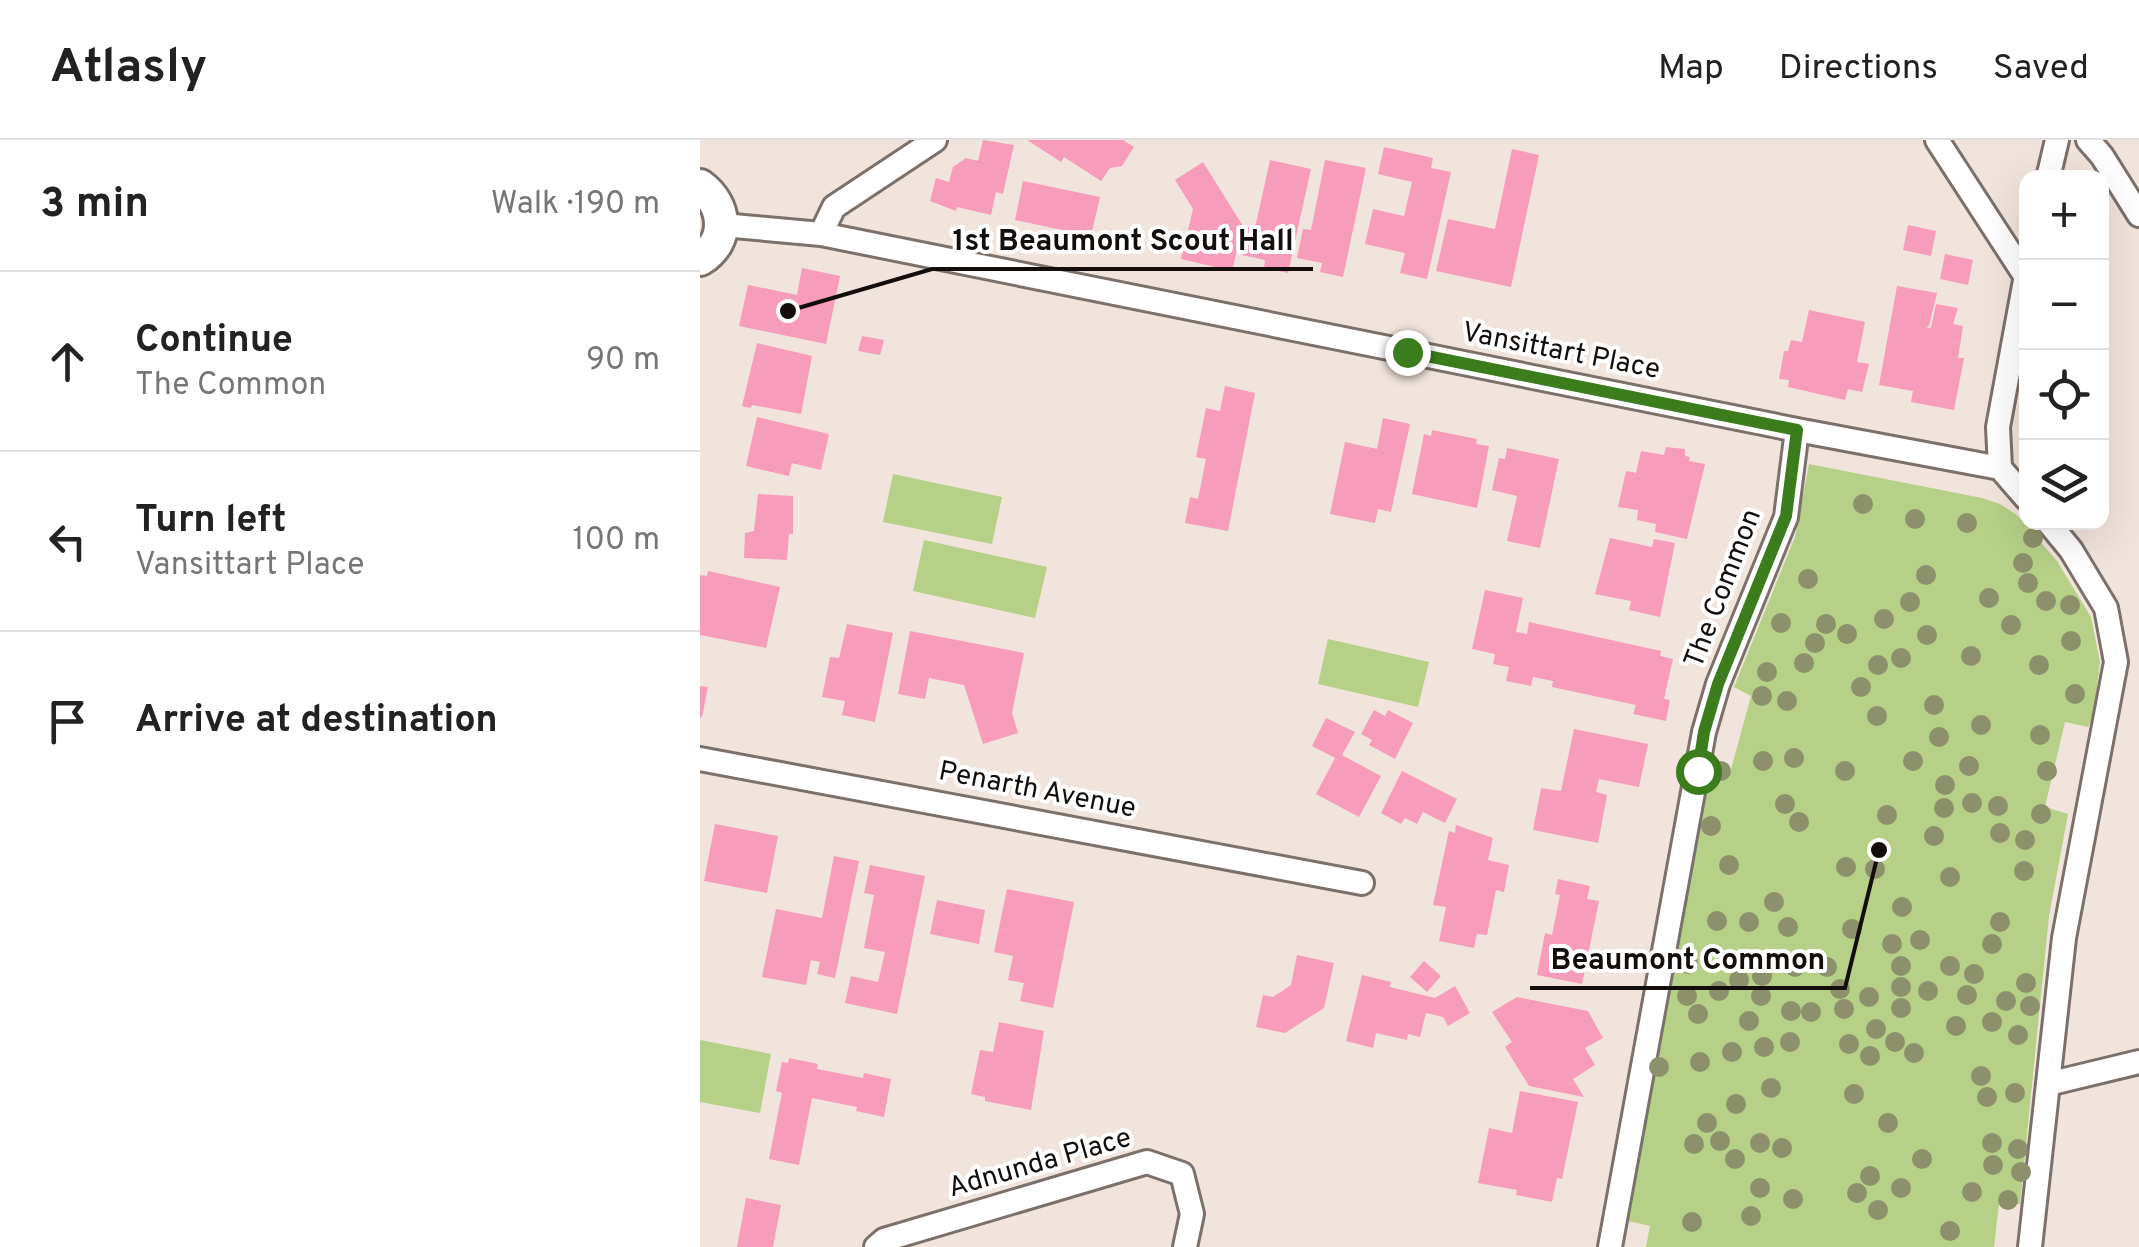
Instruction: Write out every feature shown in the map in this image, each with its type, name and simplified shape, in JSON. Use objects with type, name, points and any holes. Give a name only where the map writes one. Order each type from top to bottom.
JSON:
[{"type":"street","points":[[821,234],[834,207],[935,140]]},
{"type":"street","points":[[1938,140],[2019,265]]},
{"type":"street","points":[[2050,170],[2057,140]]},
{"type":"street","points":[[2088,140],[2139,215]]},
{"type":"street","points":[[700,186],[712,194],[723,225],[716,245],[700,259]]},
{"type":"street","name":"Vansittart Place","points":[[723,225],[821,234],[1797,430]]},
{"type":"street","points":[[2019,314],[1998,427],[2000,468],[2019,490]]},
{"type":"street","points":[[1797,430],[2000,468]]},
{"type":"street","name":"The Common","points":[[1610,1247],[1704,732],[1718,684],[1786,516],[1797,430]]},
{"type":"street","points":[[2030,1247],[2064,938],[2116,662],[2106,608],[2055,530]]},
{"type":"street","name":"Penarth Avenue","points":[[700,759],[1362,883]]},
{"type":"street","points":[[2048,1084],[2139,1062]]},
{"type":"street","name":"Adnunda Place","points":[[876,1247],[884,1240],[1147,1162],[1182,1174],[1192,1214],[1186,1247]]},
{"type":"green space","points":[[1809,464],[1982,498],[2017,515],[2019,530],[2030,530],[2057,561],[2091,617],[2100,662],[2094,713],[2088,727],[2065,722],[2045,807],[2068,814],[2049,916],[2020,1204],[1999,1204],[1994,1247],[1646,1247],[1650,1226],[1628,1221],[1710,771],[1729,777],[1751,696],[1734,687],[1795,537]]},
{"type":"green space","points":[[893,474],[1002,497],[992,544],[883,522]]},
{"type":"green space","points":[[924,540],[1047,567],[1035,618],[913,591]]},
{"type":"green space","points":[[1328,639],[1429,662],[1418,707],[1318,684]]},
{"type":"green space","points":[[700,1040],[771,1054],[760,1113],[700,1102]]},
{"type":"building","points":[[983,140],[1014,145],[1003,194],[996,192],[991,215],[957,207],[956,211],[930,201],[936,178],[949,182],[953,167],[966,158],[978,161]]},
{"type":"building","points":[[1027,140],[1123,140],[1134,147],[1122,166],[1110,168],[1101,181],[1064,157],[1061,162]]},
{"type":"building","points":[[1384,147],[1433,158],[1431,168],[1451,172],[1427,279],[1400,273],[1405,253],[1365,244],[1373,209],[1404,216],[1412,182],[1378,174]]},
{"type":"building","points":[[1512,149],[1539,155],[1511,287],[1436,271],[1448,219],[1495,229]]},
{"type":"building","points":[[1270,160],[1311,169],[1288,273],[1264,268],[1265,260],[1242,255],[1248,227],[1255,228]]},
{"type":"building","points":[[1325,160],[1366,168],[1343,277],[1320,272],[1322,263],[1297,258],[1303,229],[1311,230]]},
{"type":"building","points":[[1203,162],[1243,226],[1232,271],[1181,259],[1193,209],[1175,180]]},
{"type":"building","points":[[1023,181],[1100,197],[1091,236],[1015,220]]},
{"type":"building","points":[[1908,225],[1936,231],[1931,256],[1903,250]]},
{"type":"building","points":[[1945,254],[1973,260],[1968,285],[1940,279]]},
{"type":"building","points":[[802,268],[840,276],[826,344],[739,326],[748,285],[797,295]]},
{"type":"building","points":[[1897,286],[1937,293],[1929,326],[1925,327],[1931,328],[1936,304],[1958,308],[1953,324],[1963,326],[1958,358],[1964,358],[1954,410],[1911,402],[1913,391],[1879,385]]},
{"type":"building","points":[[1809,310],[1865,322],[1857,362],[1869,364],[1862,392],[1848,389],[1845,400],[1788,387],[1789,380],[1779,379],[1784,351],[1788,351],[1791,340],[1802,342]]},
{"type":"building","points":[[862,336],[884,340],[880,355],[858,351]]},
{"type":"building","points":[[757,343],[812,356],[801,414],[742,406]]},
{"type":"building","points":[[1225,386],[1255,393],[1228,531],[1185,523],[1190,497],[1198,499],[1206,459],[1196,457],[1206,408],[1220,411]]},
{"type":"building","points":[[757,417],[829,434],[821,470],[792,463],[789,476],[746,466]]},
{"type":"building","points":[[1383,418],[1410,424],[1391,512],[1378,509],[1375,523],[1330,514],[1345,442],[1377,449]]},
{"type":"building","points":[[1432,430],[1477,439],[1476,444],[1489,446],[1477,508],[1412,494],[1424,434],[1431,436]]},
{"type":"building","points":[[1666,447],[1685,449],[1689,461],[1705,464],[1687,539],[1655,532],[1656,524],[1637,520],[1638,510],[1618,507],[1626,471],[1636,473],[1641,451],[1664,455]]},
{"type":"building","points":[[1507,448],[1559,459],[1540,548],[1507,541],[1517,496],[1492,490],[1499,458],[1505,459]]},
{"type":"building","points":[[758,494],[793,496],[793,534],[789,534],[787,560],[744,558],[745,533],[754,531]]},
{"type":"building","points":[[1610,538],[1652,547],[1654,539],[1675,543],[1660,617],[1629,610],[1631,601],[1595,594]]},
{"type":"building","points":[[708,571],[780,587],[766,648],[700,635],[700,575],[707,576]]},
{"type":"building","points":[[1485,590],[1523,598],[1516,632],[1527,634],[1529,622],[1661,651],[1660,656],[1673,659],[1664,699],[1670,700],[1666,721],[1633,714],[1636,705],[1552,687],[1553,681],[1533,677],[1531,686],[1506,681],[1509,667],[1493,664],[1495,654],[1472,649]]},
{"type":"building","points":[[847,624],[893,633],[875,722],[842,715],[845,701],[822,697],[830,657],[839,658]]},
{"type":"building","points":[[910,631],[1024,653],[1012,713],[1018,733],[983,744],[964,685],[929,678],[925,699],[898,694]]},
{"type":"building","points":[[700,686],[708,687],[702,717],[700,717]]},
{"type":"building","points":[[1374,710],[1385,716],[1388,710],[1413,723],[1395,759],[1369,745],[1372,740],[1361,734]]},
{"type":"building","points":[[1326,718],[1355,732],[1342,755],[1381,776],[1359,817],[1316,794],[1335,758],[1312,746]]},
{"type":"building","points":[[1574,729],[1648,744],[1639,787],[1599,779],[1596,792],[1607,795],[1598,843],[1533,830],[1541,788],[1561,791]]},
{"type":"building","points":[[1402,771],[1457,799],[1445,823],[1423,812],[1417,824],[1405,818],[1401,824],[1381,813]]},
{"type":"building","points":[[715,824],[778,836],[767,893],[704,881]]},
{"type":"building","points":[[1456,825],[1493,838],[1488,860],[1509,865],[1504,892],[1496,890],[1487,935],[1477,934],[1474,948],[1439,941],[1446,907],[1433,905],[1449,831],[1455,833]]},
{"type":"building","points":[[834,856],[859,861],[835,978],[817,974],[820,962],[811,960],[806,985],[762,977],[776,909],[822,918]]},
{"type":"building","points":[[870,865],[925,876],[897,1014],[845,1003],[851,976],[878,982],[885,952],[864,948],[874,895],[864,893]]},
{"type":"building","points":[[1558,879],[1590,886],[1587,899],[1599,901],[1582,984],[1537,975],[1545,933],[1552,935],[1560,895],[1555,894]]},
{"type":"building","points":[[1007,889],[1074,902],[1053,1008],[1020,1001],[1024,983],[1008,980],[1013,956],[994,952]]},
{"type":"building","points":[[937,900],[985,910],[979,944],[930,934]]},
{"type":"building","points":[[1297,955],[1334,963],[1324,1008],[1285,1033],[1256,1027],[1263,995],[1273,997],[1291,985]]},
{"type":"building","points":[[1424,961],[1441,976],[1427,992],[1410,977]]},
{"type":"building","points":[[1362,975],[1391,982],[1390,987],[1435,998],[1455,986],[1470,1013],[1448,1026],[1443,1017],[1426,1013],[1420,1037],[1408,1034],[1407,1040],[1376,1033],[1373,1048],[1346,1041]]},
{"type":"building","points":[[1517,997],[1588,1011],[1603,1038],[1585,1048],[1595,1065],[1573,1079],[1584,1097],[1529,1086],[1505,1047],[1512,1042],[1492,1012]]},
{"type":"building","points":[[999,1022],[1044,1031],[1031,1110],[985,1101],[985,1097],[971,1094],[980,1050],[993,1052]]},
{"type":"building","points":[[789,1058],[818,1064],[817,1069],[891,1079],[884,1117],[812,1098],[799,1165],[769,1159],[782,1093],[776,1091],[782,1062],[788,1063]]},
{"type":"building","points":[[1520,1091],[1578,1102],[1562,1179],[1557,1178],[1552,1202],[1478,1183],[1489,1128],[1512,1133]]},
{"type":"building","points":[[746,1198],[781,1205],[773,1247],[737,1247]]},
{"type":"place","name":"1st Beaumont Scout Hall","points":[[788,311]]},
{"type":"place","name":"Beaumont Common","points":[[1879,850]]},
{"type":"route","points":[[1407,352],[1797,430],[1786,516],[1718,684],[1698,771]]}]
